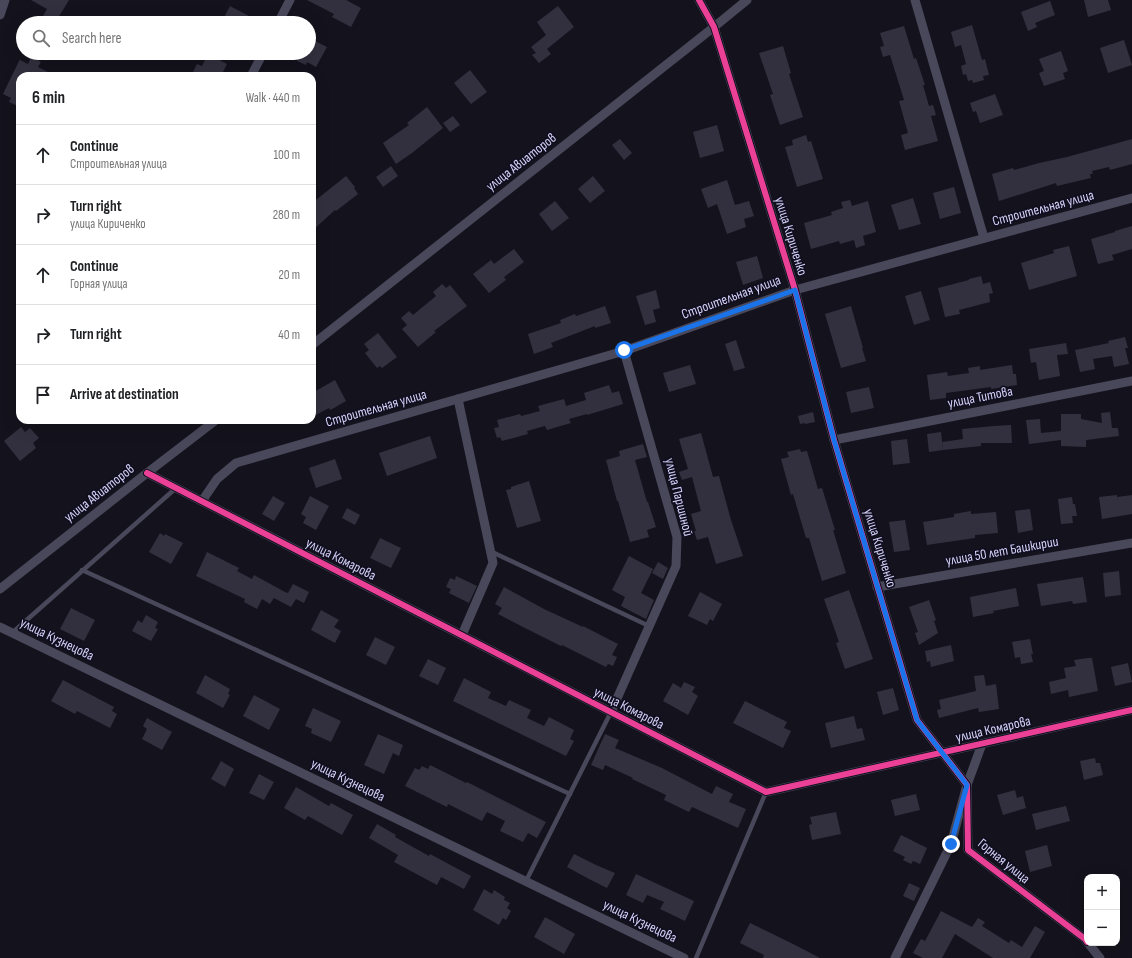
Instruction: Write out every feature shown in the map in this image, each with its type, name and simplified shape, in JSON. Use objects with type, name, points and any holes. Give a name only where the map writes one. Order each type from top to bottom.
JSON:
[{"type":"street","points":[[0,15],[5,0]]},
{"type":"street","points":[[282,16],[290,0]]},
{"type":"street","name":"улица Кириченко","points":[[699,0],[714,27],[795,290],[834,440],[917,720],[943,753]]},
{"type":"street","name":"улица Авиаторов","points":[[316,343],[747,0]]},
{"type":"street","points":[[915,0],[984,238]]},
{"type":"street","points":[[253,72],[259,60]]},
{"type":"street","name":"Строительная улица","points":[[202,501],[217,479],[236,463],[624,350],[795,290],[1132,198]]},
{"type":"street","name":"улица Паршиной","points":[[611,712],[676,566],[677,537],[624,350]]},
{"type":"street","name":"улица Титова","points":[[834,440],[1132,381]]},
{"type":"street","points":[[458,399],[493,563],[462,635]]},
{"type":"street","name":"улица Авиаторов","points":[[0,589],[211,424]]},
{"type":"street","name":"улица Комарова","points":[[147,473],[766,792],[1132,710]]},
{"type":"street","name":"улица 50 лет Башкирии","points":[[877,587],[1132,543]]},
{"type":"street","name":"улица Кузнецова","points":[[0,627],[684,958]]},
{"type":"street","points":[[894,958],[951,844],[967,785],[982,744]]},
{"type":"street","points":[[943,753],[967,785]]},
{"type":"street","name":"Горная улица","points":[[967,785],[968,850],[1084,941]]},
{"type":"street","name":"Горная улица","points":[[1090,946],[1100,958]]},
{"type":"lane","points":[[12,633],[176,488]]},
{"type":"lane","points":[[490,551],[649,626]]},
{"type":"lane","points":[[82,570],[570,794]]},
{"type":"lane","points":[[526,881],[611,712]]},
{"type":"lane","points":[[696,958],[766,792]]},
{"type":"building","points":[[31,0],[69,0],[59,16],[43,16],[47,9]]},
{"type":"building","points":[[307,0],[346,0],[361,8],[351,27],[332,17],[334,14]]},
{"type":"building","points":[[1084,0],[1108,0],[1111,10],[1088,17]]},
{"type":"building","points":[[1050,1],[1055,15],[1035,23],[1037,27],[1028,31],[1021,12]]},
{"type":"building","points":[[230,6],[249,16],[225,16]]},
{"type":"building","points":[[558,6],[574,27],[547,49],[551,54],[539,63],[532,55],[536,53],[531,47],[546,35],[537,22]]},
{"type":"building","points":[[972,25],[982,60],[985,59],[989,75],[983,76],[984,80],[973,83],[972,80],[968,81],[966,74],[963,75],[961,66],[966,64],[961,45],[955,47],[951,32]]},
{"type":"building","points":[[904,26],[914,59],[916,58],[925,85],[923,85],[929,106],[933,105],[936,115],[931,116],[938,141],[905,150],[901,135],[908,133],[899,101],[904,100],[890,55],[883,57],[880,47],[884,46],[880,33]]},
{"type":"building","points":[[1124,40],[1132,65],[1108,73],[1100,48]]},
{"type":"building","points":[[316,42],[327,47],[316,67],[307,62],[306,65],[297,61],[316,60]]},
{"type":"building","points":[[783,46],[791,73],[789,74],[803,117],[780,125],[770,95],[773,94],[759,53]]},
{"type":"building","points":[[1061,51],[1068,71],[1063,73],[1065,79],[1044,86],[1039,73],[1044,71],[1039,59]]},
{"type":"building","points":[[20,60],[28,64],[30,60],[37,60],[41,62],[38,67],[48,72],[16,72],[16,105],[9,102],[11,98],[3,94]]},
{"type":"building","points":[[205,60],[219,60],[227,64],[223,72],[193,72],[197,64],[202,66]]},
{"type":"building","points":[[470,70],[487,92],[471,104],[454,83]]},
{"type":"building","points":[[995,94],[1003,115],[980,123],[976,111],[973,112],[970,103]]},
{"type":"building","points":[[427,107],[443,128],[396,164],[383,143],[409,125],[407,123]]},
{"type":"building","points":[[453,116],[460,125],[450,132],[443,123]]},
{"type":"building","points":[[717,125],[724,151],[700,158],[693,132]]},
{"type":"building","points":[[806,135],[808,142],[811,141],[823,179],[797,187],[785,147],[793,145],[792,140]]},
{"type":"building","points":[[620,139],[632,153],[624,160],[612,145]]},
{"type":"building","points":[[1132,139],[1132,164],[1110,170],[1109,167],[1092,171],[1093,174],[1090,174],[1091,178],[1057,186],[1056,183],[999,201],[992,174],[1013,168],[1014,170],[1067,157]]},
{"type":"building","points":[[391,166],[398,176],[383,187],[376,177]]},
{"type":"building","points":[[346,176],[355,187],[354,188],[358,194],[336,211],[335,210],[316,227],[316,200]]},
{"type":"building","points":[[593,176],[605,191],[590,203],[578,189]]},
{"type":"building","points":[[727,180],[735,205],[749,201],[754,216],[744,219],[746,227],[727,234],[717,204],[708,208],[701,189]]},
{"type":"building","points":[[954,187],[961,213],[940,219],[933,193]]},
{"type":"building","points":[[913,198],[921,224],[899,230],[891,205]]},
{"type":"building","points":[[850,200],[852,206],[868,201],[876,232],[863,236],[865,245],[856,248],[854,240],[840,244],[839,241],[811,249],[804,223],[832,215],[831,212],[843,208],[841,202]]},
{"type":"building","points":[[555,201],[569,218],[552,231],[539,214]]},
{"type":"building","points":[[1132,226],[1132,249],[1112,255],[1114,260],[1098,264],[1091,239]]},
{"type":"building","points":[[1069,246],[1077,276],[1029,290],[1021,263],[1054,253],[1053,250]]},
{"type":"building","points":[[514,249],[524,262],[504,277],[506,280],[489,293],[473,274],[491,260],[494,264]]},
{"type":"building","points":[[757,256],[763,278],[743,285],[736,262]]},
{"type":"building","points":[[981,276],[983,284],[990,282],[993,293],[989,294],[990,302],[959,310],[960,314],[945,317],[938,288]]},
{"type":"building","points":[[442,284],[446,288],[450,285],[467,306],[434,331],[436,332],[418,347],[402,329],[407,325],[401,318],[409,311],[413,315],[436,296],[433,292]]},
{"type":"building","points":[[656,290],[660,308],[653,310],[656,322],[645,325],[636,296]]},
{"type":"building","points":[[921,291],[930,320],[914,325],[905,296]]},
{"type":"building","points":[[605,306],[611,323],[595,328],[595,326],[551,343],[553,347],[534,354],[528,334],[561,323],[560,320],[575,314],[576,316]]},
{"type":"building","points":[[851,306],[866,361],[841,368],[825,314]]},
{"type":"building","points":[[378,333],[397,357],[382,368],[380,366],[377,368],[365,353],[369,350],[364,344]]},
{"type":"building","points":[[1125,337],[1128,348],[1125,348],[1129,364],[1114,367],[1112,356],[1093,359],[1095,369],[1080,372],[1075,350],[1109,343],[1108,341]]},
{"type":"building","points":[[736,340],[745,368],[734,371],[725,344]]},
{"type":"building","points":[[1066,343],[1068,354],[1057,355],[1060,376],[1039,380],[1036,362],[1031,363],[1029,349]]},
{"type":"building","points":[[690,365],[696,384],[669,392],[663,373]]},
{"type":"building","points":[[1012,365],[1013,374],[1016,374],[1017,385],[946,393],[946,398],[930,400],[927,375],[947,372],[948,376],[969,373],[968,368],[980,366],[980,370]]},
{"type":"building","points":[[335,380],[346,401],[330,410],[329,408],[316,415],[316,391]]},
{"type":"building","points":[[609,385],[612,393],[619,391],[623,404],[569,419],[571,423],[547,430],[545,426],[527,431],[528,434],[502,441],[500,437],[497,438],[494,428],[499,427],[497,420],[540,411],[538,406],[564,399],[566,406],[586,400],[584,393]]},
{"type":"building","points":[[869,387],[874,408],[851,413],[846,392]]},
{"type":"building","points":[[813,412],[815,422],[800,424],[798,416]]},
{"type":"building","points":[[1110,412],[1112,428],[1118,428],[1119,436],[1086,440],[1086,447],[1061,446],[1061,440],[1029,444],[1026,420],[1040,419],[1041,433],[1061,431],[1061,414],[1081,414],[1081,419],[1102,423],[1101,413]]},
{"type":"building","points":[[1011,425],[1012,443],[981,443],[981,446],[943,450],[942,442],[963,439],[962,429]]},
{"type":"building","points":[[21,427],[25,432],[30,428],[39,438],[33,443],[36,448],[20,461],[4,441]]},
{"type":"building","points":[[941,432],[943,450],[929,452],[927,434]]},
{"type":"building","points":[[701,433],[713,477],[719,476],[743,556],[716,564],[708,537],[697,540],[694,531],[696,531],[691,514],[701,511],[692,477],[682,480],[679,472],[688,469],[679,439]]},
{"type":"building","points":[[430,436],[437,458],[387,476],[379,453]]},
{"type":"building","points":[[907,439],[910,463],[893,465],[891,441]]},
{"type":"building","points":[[643,444],[647,457],[635,460],[656,527],[647,530],[649,537],[630,542],[606,460],[620,456],[619,451]]},
{"type":"building","points":[[800,449],[801,452],[807,451],[818,489],[822,488],[846,573],[822,581],[809,538],[806,538],[793,494],[791,495],[781,459],[789,457],[787,452]]},
{"type":"building","points":[[335,459],[342,479],[316,488],[309,468]]},
{"type":"building","points":[[529,481],[541,521],[517,528],[506,490]]},
{"type":"building","points":[[1117,495],[1117,497],[1132,495],[1132,514],[1102,519],[1099,497]]},
{"type":"building","points":[[273,496],[285,503],[274,521],[262,514]]},
{"type":"building","points":[[310,496],[329,506],[316,530],[303,523],[306,517],[301,514]]},
{"type":"building","points":[[1072,497],[1077,516],[1072,516],[1073,523],[1061,524],[1058,499]]},
{"type":"building","points":[[347,508],[360,515],[355,525],[342,518]]},
{"type":"building","points":[[1030,509],[1033,530],[1018,533],[1015,511]]},
{"type":"building","points":[[971,511],[971,514],[996,512],[998,533],[975,535],[975,538],[927,545],[923,522],[954,517],[954,514]]},
{"type":"building","points":[[905,520],[910,550],[894,552],[889,522]]},
{"type":"building","points":[[160,533],[183,543],[171,564],[149,552]]},
{"type":"building","points":[[380,538],[401,548],[391,568],[370,558]]},
{"type":"building","points":[[207,552],[239,568],[237,571],[252,579],[254,575],[285,592],[288,593],[293,584],[309,592],[304,603],[296,599],[291,607],[274,598],[270,604],[262,599],[257,609],[244,602],[245,599],[196,576]]},
{"type":"building","points":[[629,556],[653,569],[641,593],[654,600],[646,619],[621,606],[625,597],[612,590]]},
{"type":"building","points":[[658,562],[668,568],[663,579],[652,573]]},
{"type":"building","points":[[1119,571],[1121,595],[1105,597],[1103,573]]},
{"type":"building","points":[[456,576],[477,586],[469,603],[449,593],[451,589],[446,587],[450,578],[455,580]]},
{"type":"building","points":[[1083,577],[1087,602],[1073,604],[1072,601],[1041,606],[1037,584]]},
{"type":"building","points":[[504,587],[544,609],[583,626],[618,644],[612,655],[617,657],[613,666],[608,664],[606,667],[498,614],[502,608],[495,604]]},
{"type":"building","points":[[1016,588],[1019,606],[973,617],[970,597]]},
{"type":"building","points":[[849,590],[873,659],[845,669],[836,643],[839,642],[824,599]]},
{"type":"building","points":[[700,592],[722,604],[713,621],[710,619],[707,625],[688,616]]},
{"type":"building","points":[[929,600],[936,620],[934,621],[938,633],[919,645],[915,633],[918,632],[909,607]]},
{"type":"building","points":[[71,608],[95,620],[84,641],[60,629]]},
{"type":"building","points":[[321,610],[339,620],[334,627],[341,631],[335,643],[311,630]]},
{"type":"building","points":[[146,615],[158,622],[155,628],[158,629],[151,641],[132,631],[138,620],[142,623]]},
{"type":"building","points":[[375,637],[395,647],[386,665],[366,655]]},
{"type":"building","points":[[1030,639],[1033,662],[1021,664],[1020,657],[1015,658],[1012,642]]},
{"type":"building","points":[[951,645],[954,661],[931,667],[930,661],[927,662],[925,651]]},
{"type":"building","points":[[1092,658],[1098,691],[1069,697],[1068,690],[1051,694],[1049,682],[1066,678],[1064,668],[1076,666],[1074,660]]},
{"type":"building","points":[[428,659],[446,668],[438,685],[419,676]]},
{"type":"building","points":[[1128,663],[1132,682],[1115,686],[1111,667]]},
{"type":"building","points":[[205,675],[230,689],[228,694],[230,695],[223,708],[196,693]]},
{"type":"building","points":[[984,675],[986,686],[996,684],[999,709],[979,712],[978,708],[939,718],[937,710],[941,709],[939,700],[976,691],[974,676]]},
{"type":"building","points":[[464,678],[491,692],[488,698],[506,706],[509,700],[531,710],[527,718],[544,726],[549,717],[574,730],[570,739],[574,741],[566,756],[453,701]]},
{"type":"building","points":[[63,680],[114,707],[112,711],[117,714],[110,728],[77,711],[75,714],[51,701]]},
{"type":"building","points":[[684,682],[695,687],[692,692],[698,696],[688,715],[663,701],[673,683],[681,688]]},
{"type":"building","points":[[893,688],[899,710],[883,715],[877,692]]},
{"type":"building","points":[[254,695],[280,709],[269,730],[243,716]]},
{"type":"building","points":[[745,701],[787,722],[784,728],[791,731],[783,748],[733,723]]},
{"type":"building","points":[[313,708],[341,721],[331,742],[311,733],[312,729],[305,726]]},
{"type":"building","points":[[854,716],[857,729],[862,728],[865,740],[831,748],[825,723]]},
{"type":"building","points":[[147,718],[172,732],[162,750],[142,739],[147,729],[143,726]]},
{"type":"building","points":[[378,734],[403,745],[399,756],[393,753],[384,774],[364,765]]},
{"type":"building","points":[[605,734],[619,740],[615,748],[662,768],[712,794],[716,786],[733,794],[729,802],[746,809],[738,828],[692,807],[689,812],[664,800],[666,795],[605,765],[603,770],[591,765]]},
{"type":"building","points":[[1095,758],[1096,763],[1100,763],[1103,775],[1084,780],[1080,761]]},
{"type":"building","points":[[221,761],[234,769],[225,787],[211,779]]},
{"type":"building","points":[[430,765],[546,822],[537,838],[528,833],[523,842],[500,831],[505,821],[487,812],[482,821],[448,804],[447,807],[405,786],[415,768],[419,770],[422,766],[428,769]]},
{"type":"building","points":[[259,774],[274,782],[264,800],[249,793]]},
{"type":"building","points":[[296,787],[329,806],[331,803],[353,815],[342,835],[308,816],[305,820],[284,808]]},
{"type":"building","points":[[1015,790],[1017,798],[1023,796],[1026,808],[1003,815],[997,795]]},
{"type":"building","points":[[916,794],[920,810],[895,816],[891,800]]},
{"type":"building","points":[[1066,806],[1070,821],[1036,830],[1032,814]]},
{"type":"building","points":[[836,812],[841,834],[812,840],[809,825],[812,824],[810,817]]},
{"type":"building","points":[[377,824],[396,835],[395,837],[429,856],[430,854],[471,876],[464,889],[441,877],[437,885],[394,862],[398,855],[369,838]]},
{"type":"building","points":[[901,835],[927,848],[920,864],[913,861],[911,864],[903,860],[905,857],[893,851]]},
{"type":"building","points":[[1047,845],[1052,866],[1030,872],[1025,851]]},
{"type":"building","points":[[574,854],[615,873],[607,888],[567,867]]},
{"type":"building","points":[[636,874],[694,901],[685,921],[660,909],[664,902],[647,895],[643,903],[626,895]]},
{"type":"building","points":[[909,883],[920,888],[914,901],[903,896]]},
{"type":"building","points":[[484,889],[492,894],[494,890],[505,897],[504,900],[510,903],[507,908],[511,911],[506,920],[503,918],[499,925],[473,910]]},
{"type":"building","points":[[941,911],[972,927],[978,918],[985,922],[982,926],[1009,943],[1011,940],[1022,947],[1035,926],[1045,932],[1030,958],[993,958],[955,934],[942,958],[923,958],[913,953],[921,939],[925,941]]},
{"type":"building","points":[[545,917],[575,934],[564,954],[534,937]]},
{"type":"building","points":[[750,923],[820,958],[763,958],[764,955],[740,943]]},
{"type":"cycle path","points":[[699,0],[714,27],[795,290],[834,440],[917,720],[967,785],[968,850],[1084,938]]},
{"type":"cycle path","points":[[147,473],[766,792],[1132,710]]},
{"type":"route","points":[[624,350],[795,290],[834,440],[917,720],[967,785],[951,844]]}]
